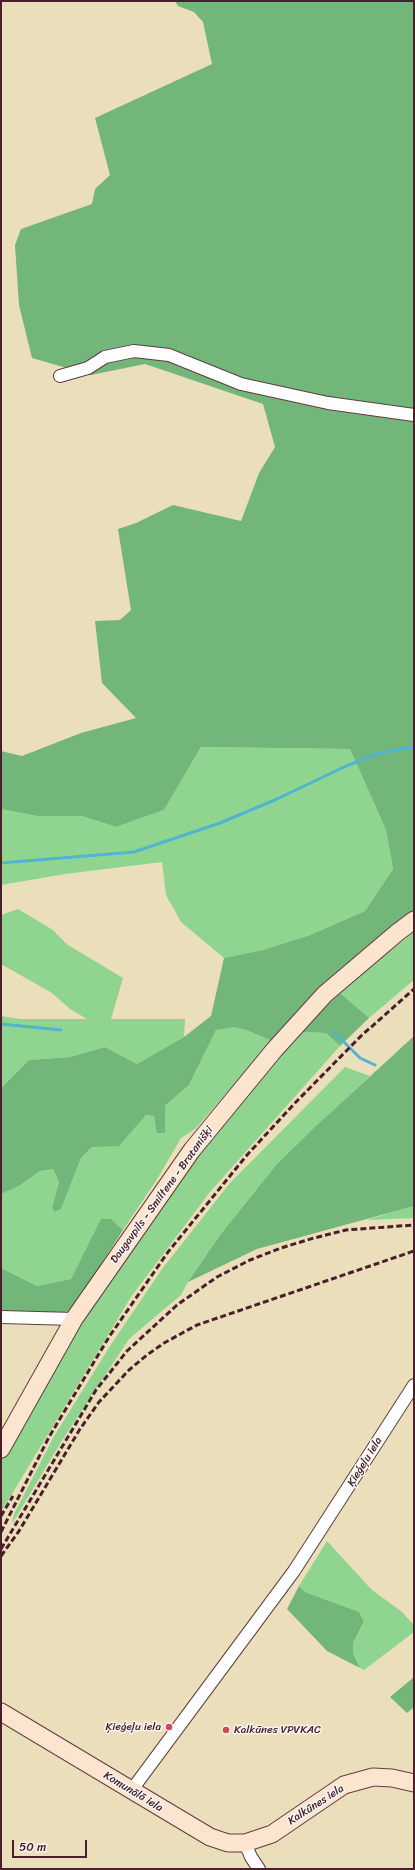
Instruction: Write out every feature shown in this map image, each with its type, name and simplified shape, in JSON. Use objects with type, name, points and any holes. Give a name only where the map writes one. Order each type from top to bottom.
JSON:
[{"type":"main road","name":"Daugavpils - Smiltene - Bratanišķi","points":[[1,1449],[74,1319],[192,1150],[275,1050],[325,994],[414,920]]},
{"type":"main road","name":"Komunālā iela","points":[[1,1712],[210,1837],[228,1843],[245,1843]]},
{"type":"main road","name":"Kalkūnes iela","points":[[245,1843],[272,1834],[344,1785],[373,1778],[392,1778],[414,1783]]},
{"type":"street","points":[[60,376],[88,368],[104,357],[134,351],[168,355],[241,384],[328,402],[414,415]]},
{"type":"street","points":[[1,1317],[74,1319]]},
{"type":"street","name":"Ķieģeļu iela","points":[[131,1791],[294,1571],[414,1385]]},
{"type":"street","points":[[245,1843],[251,1857],[260,1869]]},
{"type":"green space","points":[[175,1],[414,1],[414,918],[272,1041],[246,1030],[233,1027],[216,1030],[189,1085],[165,1106],[165,1133],[157,1133],[154,1116],[146,1115],[119,1146],[92,1147],[81,1158],[61,1209],[54,1212],[52,1207],[59,1182],[53,1169],[40,1171],[19,1186],[1,1194],[1,1088],[29,1060],[70,1057],[105,1047],[137,1064],[184,1037],[211,1016],[224,958],[263,950],[310,935],[365,911],[393,869],[386,830],[350,749],[201,747],[164,810],[116,827],[82,816],[37,816],[1,809],[1,751],[22,756],[81,733],[136,718],[102,683],[95,621],[120,620],[131,610],[118,529],[136,523],[173,505],[241,521],[259,473],[275,447],[263,404],[145,364],[91,375],[32,358],[19,305],[15,245],[21,229],[92,204],[95,189],[110,175],[95,118],[212,64],[203,22],[194,12],[178,6]]},
{"type":"green space","points":[[201,747],[350,749],[386,830],[393,869],[365,911],[310,935],[263,950],[224,958],[181,922],[166,895],[162,862],[65,874],[1,885],[1,809],[37,816],[82,816],[116,827],[164,810]]},
{"type":"green space","points":[[18,909],[53,930],[68,945],[123,978],[111,1019],[185,1019],[184,1037],[137,1064],[105,1047],[70,1057],[29,1060],[1,1088],[1,1016],[20,1019],[87,1019],[70,1009],[52,993],[1,964],[1,915]]},
{"type":"green space","points":[[414,932],[414,980],[369,1018],[340,993],[357,977]]},
{"type":"green space","points":[[340,993],[369,1018],[340,1046],[326,1033],[300,1032]]},
{"type":"green space","points":[[224,1027],[233,1027],[246,1030],[272,1041],[195,1129],[181,1138],[156,1181],[123,1230],[111,1219],[86,1251],[71,1279],[37,1286],[1,1268],[1,1194],[19,1186],[40,1171],[53,1169],[59,1182],[52,1207],[61,1209],[81,1158],[92,1147],[119,1145],[146,1115],[154,1116],[189,1085],[216,1030]]},
{"type":"green space","points":[[300,1032],[326,1033],[340,1046],[210,1192],[131,1297],[1,1512],[1,1461],[19,1426],[78,1327],[177,1184],[275,1058]]},
{"type":"green space","points":[[414,1036],[414,1206],[257,1249],[188,1282],[220,1235],[276,1165]]},
{"type":"green space","points":[[345,1067],[370,1076],[276,1165],[220,1235],[188,1282],[181,1295],[129,1339],[63,1439],[12,1524],[14,1514],[53,1438],[110,1346],[162,1269],[230,1183]]},
{"type":"green space","points":[[413,1206],[414,1218],[366,1220]]},
{"type":"green space","points":[[101,1219],[111,1219],[123,1230],[74,1306],[65,1313],[1,1315],[1,1268],[37,1286],[71,1279]]},
{"type":"green space","points":[[327,1541],[372,1590],[401,1611],[414,1625],[414,1632],[364,1670],[360,1668],[353,1653],[353,1643],[364,1623],[359,1612],[305,1592],[299,1586]]},
{"type":"green space","points":[[299,1586],[305,1592],[359,1612],[364,1622],[353,1643],[353,1653],[360,1668],[327,1651],[287,1609]]},
{"type":"green space","points":[[414,1677],[414,1707],[407,1713],[390,1697]]},
{"type":"waterway","points":[[1,863],[134,852],[220,823],[277,799],[346,766],[379,753],[414,747]]},
{"type":"waterway","points":[[1,1024],[61,1030]]},
{"type":"waterway","points":[[334,1032],[360,1058],[375,1065]]},
{"type":"railway","points":[[1,1532],[49,1437],[109,1337],[168,1252],[247,1155],[295,1103],[361,1036],[414,989]]},
{"type":"railway","points":[[1,1549],[96,1390],[127,1351],[177,1305],[217,1277],[250,1260],[281,1248],[346,1230],[414,1225]]},
{"type":"railway","points":[[1,1556],[19,1531],[80,1429],[99,1402],[129,1370],[147,1355],[164,1343],[197,1325],[414,1251]]},
{"type":"railway","points":[[1,1516],[13,1496]]},
{"type":"place","name":"Ķieģeļu iela","points":[[169,1727]]},
{"type":"place","name":"Kalkūnes VPVKAC","points":[[226,1730]]}]
